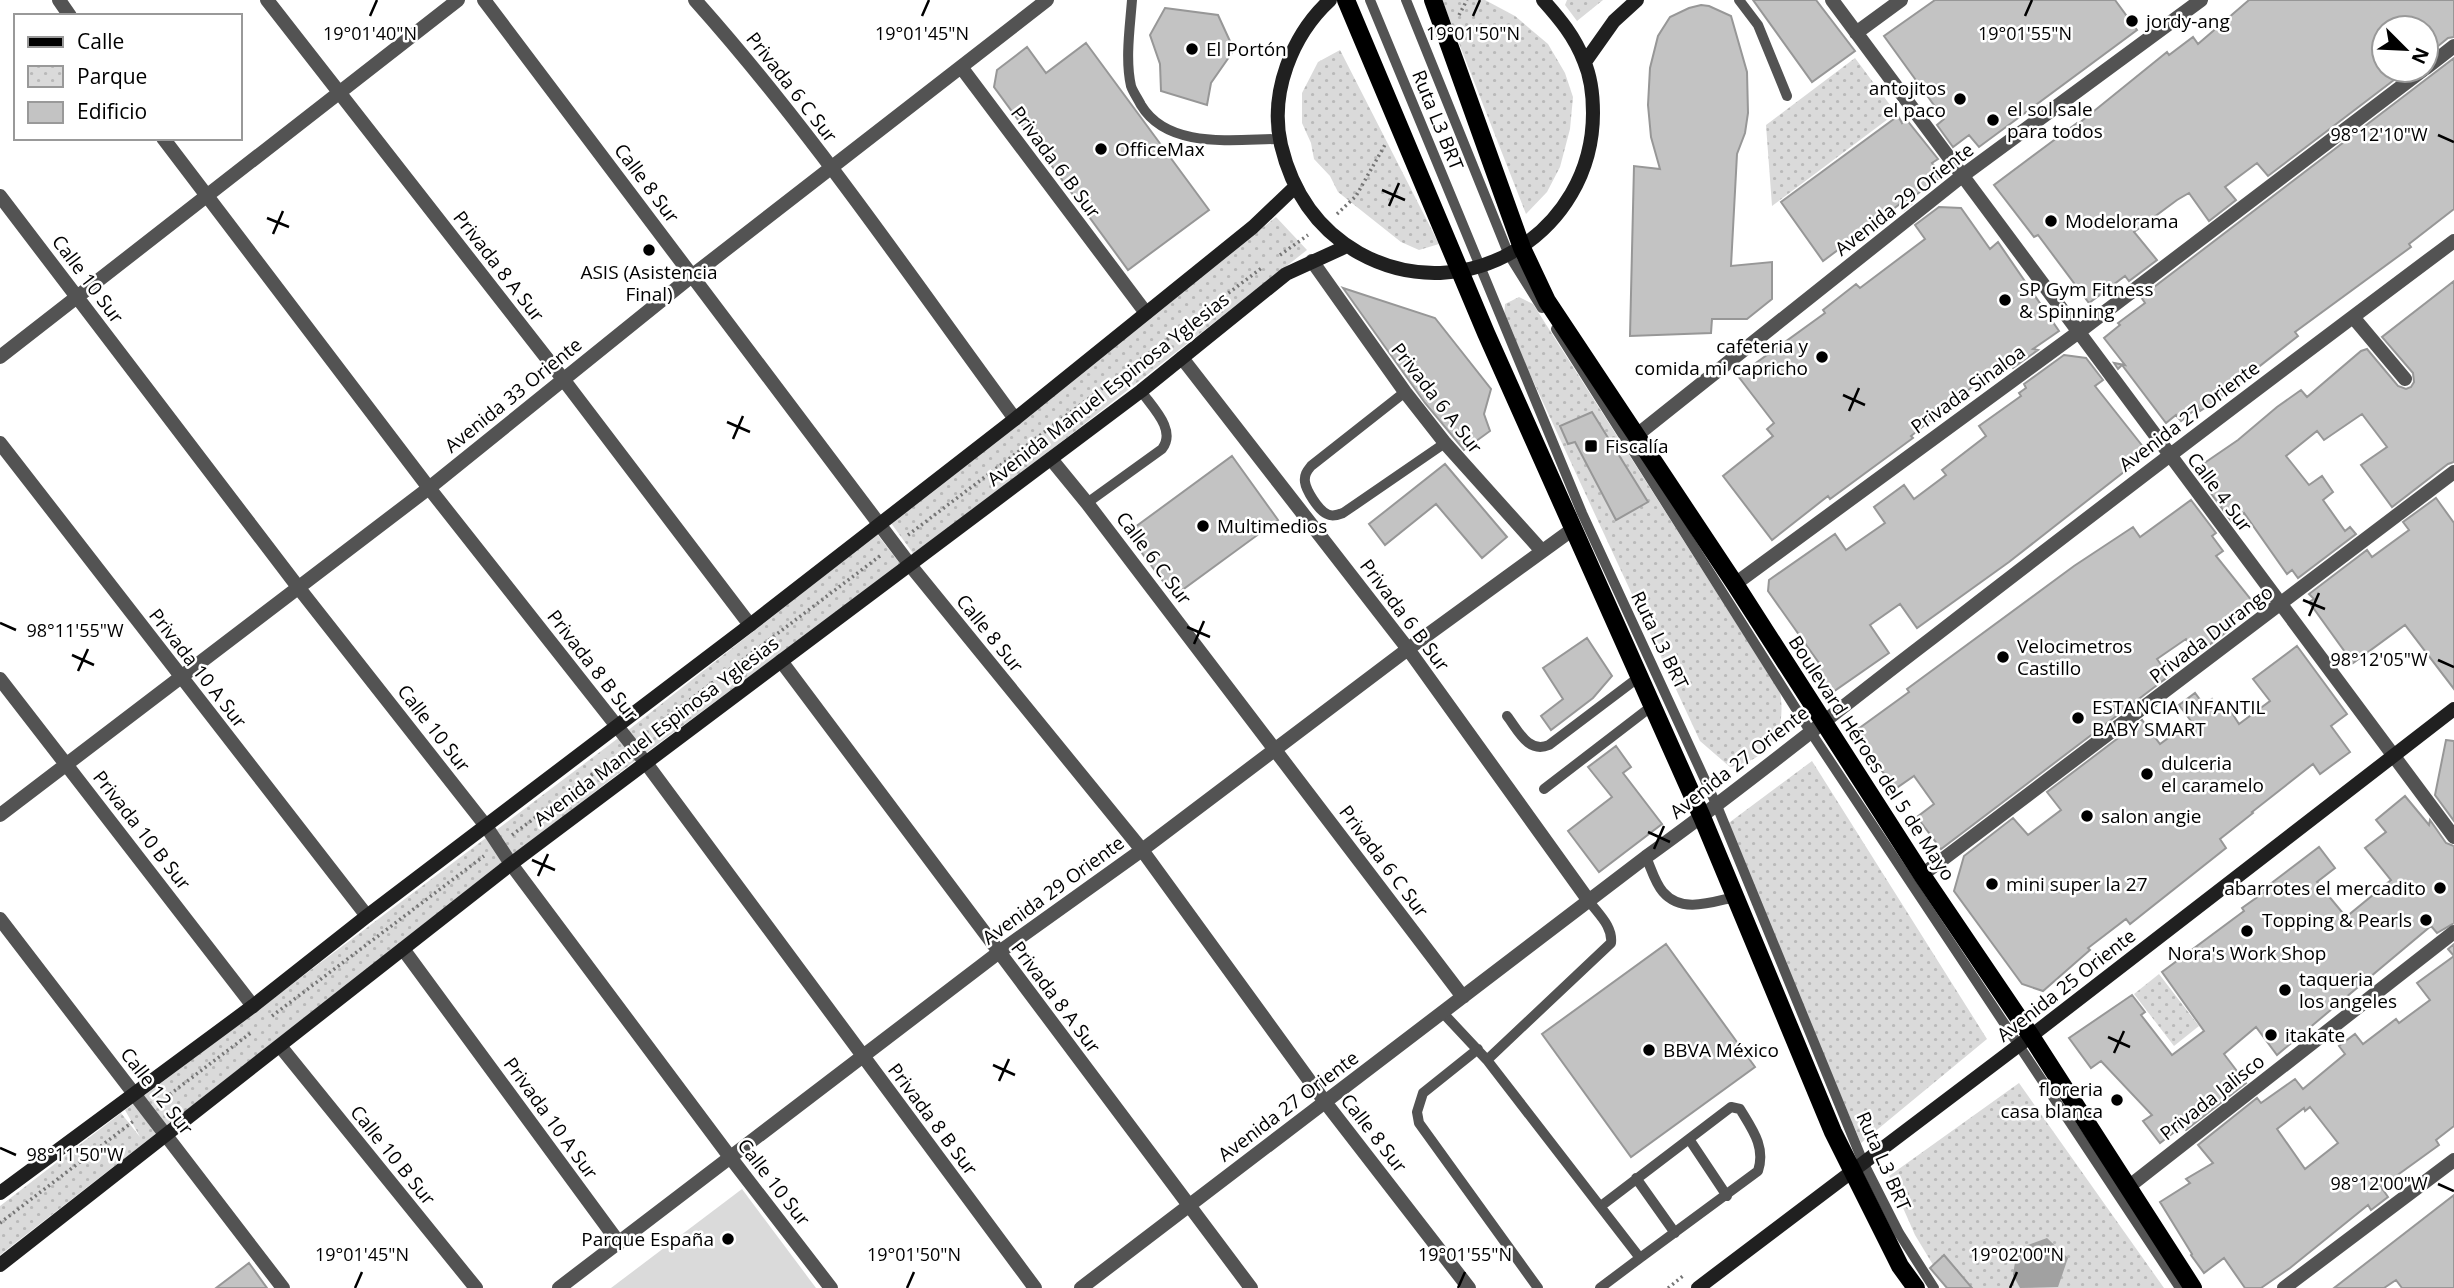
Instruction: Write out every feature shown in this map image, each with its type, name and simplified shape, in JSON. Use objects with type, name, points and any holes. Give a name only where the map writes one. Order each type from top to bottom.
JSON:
[{"type":"main road","points":[[1330,0],[1317,12],[1298,40],[1285,71],[1279,105],[1280,139],[1286,163],[1295,187],[1317,219],[1347,246],[1373,261],[1402,270],[1432,274],[1471,269],[1515,251],[1549,225],[1570,197],[1585,166],[1593,131],[1592,96],[1585,62],[1566,25],[1543,0]]},
{"type":"main road","points":[[1346,0],[1471,269],[1486,333],[1702,817],[1833,1132],[1858,1166],[1900,1266],[1916,1288]]},
{"type":"main road","name":"Boulevard Héroes del 5 de Mayo","points":[[1433,0],[1515,251],[1735,584],[1817,726],[1922,875],[2025,1040],[2193,1288]]},
{"type":"main road","points":[[1585,62],[1614,20],[1637,0]]},
{"type":"main road","name":"Avenida Manuel Espinosa Yglesias","points":[[0,1193],[253,1006],[750,625],[1015,419],[1253,227],[1295,187]]},
{"type":"main road","name":"Avenida Manuel Espinosa Yglesias","points":[[0,1265],[511,864],[1141,391],[1286,274],[1347,246]]},
{"type":"main road","name":"Avenida 25 Oriente","points":[[1699,1288],[2454,709]]},
{"type":"main road","points":[[1900,1266],[1901,1288]]},
{"type":"street","name":"Privada 8 A Sur","points":[[267,0],[563,379],[750,625]]},
{"type":"street","points":[[0,357],[458,0]]},
{"type":"street","name":"Calle 8 Sur","points":[[484,0],[910,565],[1142,850],[1325,1102],[1469,1288]]},
{"type":"street","name":"Privada 6 C Sur","points":[[695,0],[730,39],[830,168]]},
{"type":"street","name":"Avenida 33 Oriente","points":[[0,815],[429,488],[693,275],[1047,0]]},
{"type":"street","name":"Calle 4 Sur","points":[[1832,0],[2454,837]]},
{"type":"street","points":[[1856,33],[1901,0]]},
{"type":"street","name":"Avenida 29 Oriente","points":[[1637,435],[1962,176],[2201,0]]},
{"type":"street","name":"Privada Sinaloa","points":[[2440,57],[2454,46]]},
{"type":"street","name":"Privada 6 B Sur","points":[[961,67],[1146,313]]},
{"type":"street","name":"Privada Sinaloa","points":[[1735,584],[2080,331],[2404,84]]},
{"type":"street","name":"Privada 8 B Sur","points":[[165,140],[429,488],[646,763],[1035,1288]]},
{"type":"street","points":[[830,168],[1015,419]]},
{"type":"street","name":"Calle 10 Sur","points":[[0,197],[486,826],[511,864],[831,1288]]},
{"type":"street","name":"Avenida 27 Oriente","points":[[1081,1288],[1646,857],[1717,806],[2168,455],[2454,240]]},
{"type":"street","name":"Privada 6 A Sur","points":[[1312,261],[1405,392],[1445,443],[1541,551]]},
{"type":"street","points":[[2353,317],[2404,379]]},
{"type":"street","name":"Privada 6 B Sur","points":[[1182,358],[1408,649],[1589,901]]},
{"type":"street","name":"Privada 10 A Sur","points":[[0,443],[367,916]]},
{"type":"street","name":"Calle 6 C Sur","points":[[1051,459],[1275,749]]},
{"type":"street","name":"Privada Durango","points":[[1922,875],[2454,472]]},
{"type":"street","name":"Avenida 29 Oriente","points":[[559,1288],[998,953],[1142,850],[1408,649],[1573,529]]},
{"type":"street","name":"Privada 8 A Sur","points":[[781,662],[1251,1288]]},
{"type":"street","name":"Privada 10 B Sur","points":[[0,679],[253,1006]]},
{"type":"street","name":"Privada 6 C Sur","points":[[1275,749],[1463,997]]},
{"type":"street","name":"Calle 12 Sur","points":[[0,919],[283,1288]]},
{"type":"street","name":"Privada Jalisco","points":[[2127,1188],[2454,932]]},
{"type":"street","name":"Privada 10 A Sur","points":[[403,949],[619,1242]]},
{"type":"street","name":"Calle 10 B Sur","points":[[280,1046],[476,1288]]},
{"type":"street","points":[[2284,1288],[2454,1160]]},
{"type":"lane","points":[[1132,0],[1129,57],[1131,88],[1147,114],[1167,130],[1194,138],[1280,139]]},
{"type":"lane","name":"Ruta L3 BRT","points":[[1370,0],[1471,269],[1717,806],[1858,1166],[1934,1288]]},
{"type":"lane","points":[[1406,0],[1515,251],[1817,726],[2025,1040],[2180,1288]]},
{"type":"lane","points":[[1740,0],[1758,25],[1787,96]]},
{"type":"lane","points":[[1087,503],[1167,443],[1165,426],[1141,391]]},
{"type":"lane","points":[[1405,392],[1311,466],[1305,481],[1320,508],[1326,514],[1335,516],[1343,513],[1445,443]]},
{"type":"lane","points":[[1507,716],[1527,742],[1533,747],[1542,748],[1639,677]]},
{"type":"lane","points":[[1544,789],[1653,706]]},
{"type":"lane","points":[[1646,857],[1662,891],[1671,899],[1698,905],[1735,897]]},
{"type":"lane","points":[[1487,1060],[1611,943],[1612,934],[1609,927],[1589,901]]},
{"type":"lane","points":[[1443,1013],[1487,1060],[1640,1258]]},
{"type":"lane","points":[[1478,1049],[1423,1093],[1417,1112],[1419,1123],[1538,1288]]},
{"type":"lane","points":[[1600,1288],[1758,1171],[1763,1157],[1753,1131],[1740,1109],[1731,1107],[1601,1206]]},
{"type":"lane","points":[[1689,1139],[1727,1196]]},
{"type":"lane","points":[[1636,1178],[1675,1233]]},
{"type":"path","points":[[1454,23],[1467,0]]},
{"type":"path","points":[[1336,216],[1356,196],[1388,138]]},
{"type":"path","points":[[1237,285],[1314,232]]},
{"type":"green space","points":[[1442,0],[1485,0],[1515,16],[1548,44],[1565,73],[1573,97],[1570,129],[1560,167],[1547,192],[1526,214]]},
{"type":"green space","points":[[1567,0],[1603,0],[1577,21],[1565,5]]},
{"type":"green space","points":[[1340,50],[1439,244],[1419,250],[1401,242],[1338,192],[1330,176],[1314,159],[1311,143],[1302,123],[1302,93],[1318,62]]},
{"type":"green space","points":[[1855,58],[1896,113],[1772,206],[1766,125]]},
{"type":"green space","points":[[1276,217],[1307,250],[915,556],[891,523]]},
{"type":"green space","points":[[1519,297],[1533,304],[1780,692],[1782,706],[1778,731],[1773,742],[1756,758],[1730,767],[1700,741],[1504,318],[1505,304]]},
{"type":"green space","points":[[877,534],[901,565],[632,763],[0,1255],[0,1206],[121,1113],[140,1137],[125,1110],[617,739]]},
{"type":"green space","points":[[1812,761],[1987,1039],[1861,1143],[1726,825]]},
{"type":"green space","points":[[2159,974],[2199,1026],[2174,1046],[2134,994]]},
{"type":"green space","points":[[2019,1083],[2164,1288],[1947,1288],[1915,1235],[1889,1176]]},
{"type":"green space","name":"Parque España","points":[[742,1189],[816,1288],[611,1288]]},
{"type":"shaded area","points":[[2047,1238],[2068,1258],[2058,1287],[2020,1288],[2013,1275],[2017,1249]]},
{"type":"building","points":[[1753,0],[1816,0],[1855,51],[1812,82]]},
{"type":"building","points":[[1935,0],[2115,0],[2137,30],[1979,147],[1969,135],[1953,147],[1937,125],[1944,119],[1884,36]]},
{"type":"building","points":[[2249,0],[2454,0],[2454,37],[2440,45],[2440,14],[2370,14],[2370,84],[2389,84],[2268,176],[2257,163],[2225,187],[2236,200],[2209,221],[2189,193],[2177,200],[2134,232],[2157,260],[2129,281],[2125,276],[2089,303],[2038,235],[2034,237],[1994,185],[2078,124],[2167,52],[2169,55],[2193,37],[2198,44]]},
{"type":"building","points":[[1701,5],[1731,16],[1747,72],[1748,113],[1745,133],[1737,154],[1731,266],[1772,262],[1772,299],[1747,319],[1712,319],[1711,333],[1630,336],[1634,166],[1660,169],[1651,137],[1648,105],[1650,68],[1658,36],[1670,17]]},
{"type":"building","points":[[1165,8],[1218,15],[1234,50],[1211,83],[1207,105],[1161,91],[1160,64],[1150,35]]},
{"type":"building","name":"OfficeMax","points":[[1086,43],[1209,210],[1128,270],[994,87],[997,70],[1027,47],[1046,73]]},
{"type":"building","points":[[2454,58],[2454,209],[2409,244],[2411,247],[2295,332],[2298,336],[2214,402],[2200,411],[2198,407],[2181,421],[2176,415],[2166,423],[2122,365],[2118,369],[2114,363],[2125,365],[2104,338],[2120,325],[2118,323],[2145,303],[2141,297],[2420,84],[2440,84],[2440,69]]},
{"type":"building","points":[[1898,116],[1902,123],[1906,119],[1938,159],[1932,163],[1942,176],[1902,205],[1910,205],[1904,210],[1900,204],[1823,261],[1781,202]]},
{"type":"building","points":[[1939,207],[1961,208],[1990,249],[1998,242],[2059,331],[2033,349],[2038,350],[2013,368],[2005,358],[1970,384],[1972,387],[1911,436],[1913,438],[1830,499],[1828,496],[1772,540],[1723,476],[1773,436],[1767,429],[1774,423],[1738,376],[1825,313],[1823,310],[1856,284],[1860,288],[1925,239],[1915,225]]},
{"type":"building","points":[[2454,281],[2454,462],[2392,507],[2361,465],[2387,447],[2362,414],[2324,440],[2317,431],[2286,456],[2309,485],[2322,476],[2333,492],[2323,500],[2345,531],[2350,527],[2356,534],[2298,578],[2292,570],[2287,574],[2244,513],[2232,522],[2207,488],[2211,485],[2209,481],[2212,478],[2203,464],[2301,390],[2307,397],[2361,351],[2367,349],[2398,386],[2406,389],[2411,387],[2414,382],[2413,373],[2382,337]]},
{"type":"building","points":[[1343,288],[1435,318],[1491,389],[1484,414],[1490,431],[1464,450],[1425,403]]},
{"type":"building","points":[[2064,355],[2086,358],[2103,380],[2095,386],[2148,453],[2009,562],[1917,628],[1900,604],[1870,625],[1889,653],[1830,694],[1812,668],[1819,663],[1768,591],[1769,580],[1835,534],[1846,550],[1885,523],[1874,507],[1904,485],[1914,499],[1946,475],[1942,470],[1986,436],[1979,426],[2021,396],[2019,393],[2026,388],[2024,384]]},
{"type":"building","points":[[1592,412],[1648,502],[1616,520],[1575,442],[1568,444],[1560,426]]},
{"type":"building","name":"Multimedios","points":[[1232,456],[1278,520],[1174,596],[1127,533]]},
{"type":"building","points":[[1445,464],[1507,537],[1482,558],[1436,504],[1385,545],[1369,524]]},
{"type":"building","points":[[2436,498],[2454,523],[2454,689],[2405,625],[2353,663],[2309,602],[2314,599],[2309,594],[2367,550],[2372,557],[2409,530],[2403,522]]},
{"type":"building","points":[[2191,500],[2216,533],[2212,536],[2223,551],[2216,556],[2253,602],[2225,625],[2229,630],[2197,654],[2186,639],[2157,659],[2169,676],[1941,849],[1917,817],[1934,804],[1914,776],[1895,789],[1854,732],[1909,692],[1907,689],[2074,566],[2133,527],[2140,537]]},
{"type":"building","points":[[1587,638],[1612,676],[1593,698],[1551,730],[1541,716],[1563,699],[1543,668]]},
{"type":"building","points":[[2297,646],[2347,714],[2331,726],[2350,752],[2320,774],[2313,764],[2220,839],[2226,848],[2130,924],[2126,919],[2088,948],[2090,950],[2043,991],[2022,984],[1954,891],[1964,856],[2013,818],[2028,835],[2061,810],[2047,792],[2142,720],[2160,744],[2191,721],[2179,705],[2195,693],[2204,705],[2212,699],[2223,714],[2230,710],[2239,724],[2270,701],[2253,679]]},
{"type":"building","points":[[2446,740],[2454,741],[2454,821],[2435,795]]},
{"type":"building","points":[[1616,746],[1631,767],[1623,773],[1662,824],[1599,872],[1568,831],[1612,797],[1588,767]]},
{"type":"building","points":[[2405,796],[2429,825],[2430,820],[2446,843],[2454,846],[2454,923],[2437,933],[2431,926],[2277,1055],[2256,1027],[2224,1054],[2246,1083],[2186,1130],[2182,1126],[2160,1143],[2143,1121],[2152,1115],[2101,1061],[2091,1068],[2069,1038],[2132,995],[2145,1012],[2141,1015],[2172,1055],[2204,1031],[2162,972],[2244,911],[2242,908],[2263,893],[2261,891],[2319,847],[2335,868],[2317,882],[2346,917],[2391,880],[2365,848],[2386,832],[2376,820]]},
{"type":"building","name":"BBVA México","points":[[1666,944],[1755,1067],[1631,1157],[1542,1034]]},
{"type":"building","points":[[2454,944],[2454,956],[2448,949]]},
{"type":"building","points":[[2454,956],[2454,1126],[2436,1140],[2439,1145],[2381,1187],[2388,1197],[2371,1210],[2368,1205],[2261,1288],[2245,1288],[2224,1258],[2204,1273],[2160,1202],[2190,1183],[2186,1179],[2213,1163],[2198,1145],[2257,1098],[2261,1103],[2295,1079],[2303,1089],[2345,1054],[2339,1046],[2355,1034],[2363,1044],[2396,1019],[2399,1023],[2430,1000],[2417,983]],"holes":[[[2310,1107],[2338,1143],[2305,1169],[2277,1129],[2304,1108],[2305,1111]]]},
{"type":"building","points":[[2454,1195],[2454,1288],[2402,1288],[2396,1280],[2384,1288],[2334,1288]]},
{"type":"building","points":[[1944,1255],[1972,1288],[1947,1288],[1930,1268]]},
{"type":"building","points":[[249,1263],[267,1288],[216,1288]]},
{"type":"place","name":"jordy-ang","points":[[2132,21]]},
{"type":"place","name":"El Portón","points":[[1192,49]]},
{"type":"place","name":"antojitos el paco","points":[[1960,99]]},
{"type":"place","name":"el sol sale para todos","points":[[1993,120]]},
{"type":"place","name":"OfficeMax","points":[[1101,149]]},
{"type":"place","name":"Modelorama","points":[[2051,221]]},
{"type":"place","name":"ASIS (Asistencia Final)","points":[[649,250]]},
{"type":"place","name":"SP Gym Fitness & Spinning","points":[[2005,300]]},
{"type":"place","name":"cafeteria y comida mi capricho","points":[[1822,357]]},
{"type":"place","name":"Fiscalía","points":[[1591,446]]},
{"type":"place","name":"Multimedios","points":[[1203,526]]},
{"type":"place","name":"Velocimetros Castillo","points":[[2003,657]]},
{"type":"place","name":"ESTANCIA INFANTIL BABY SMART","points":[[2078,718]]},
{"type":"place","name":"dulceria el caramelo","points":[[2147,774]]},
{"type":"place","name":"salon angie","points":[[2087,816]]},
{"type":"place","name":"mini super la 27","points":[[1992,884]]},
{"type":"place","name":"abarrotes el mercadito","points":[[2440,888]]},
{"type":"place","name":"Topping & Pearls","points":[[2426,920]]},
{"type":"place","name":"Nora's Work Shop","points":[[2247,931]]},
{"type":"place","name":"taqueria los angeles","points":[[2285,990]]},
{"type":"place","name":"itakate","points":[[2271,1035]]},
{"type":"place","name":"BBVA México","points":[[1649,1050]]},
{"type":"place","name":"floreria casa blanca","points":[[2117,1100]]},
{"type":"place","name":"Parque España","points":[[728,1239]]}]
